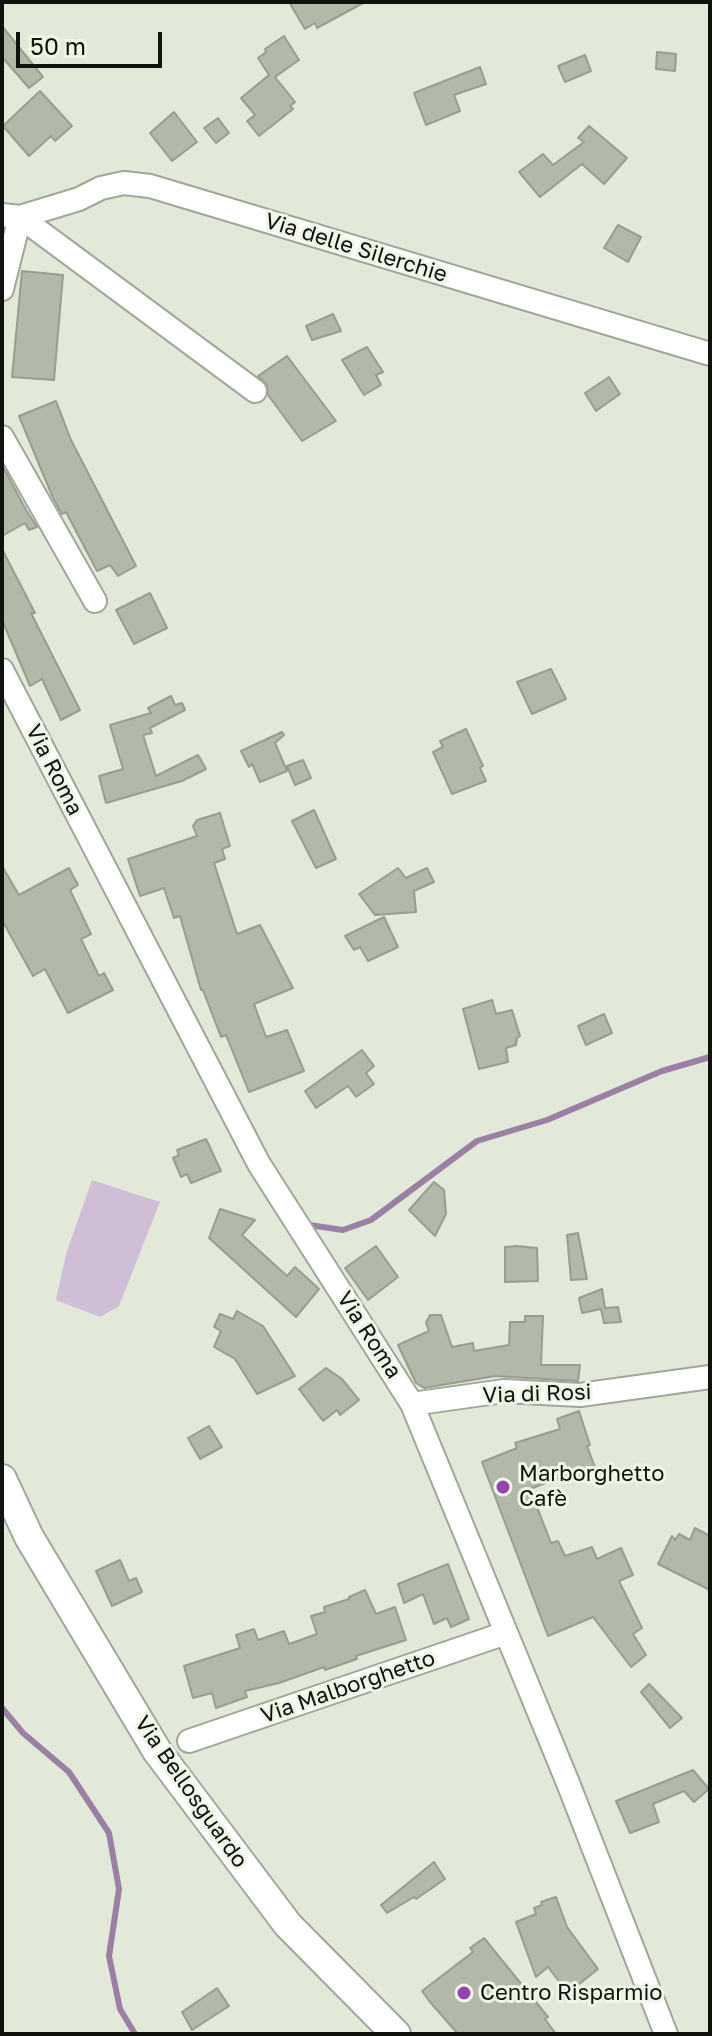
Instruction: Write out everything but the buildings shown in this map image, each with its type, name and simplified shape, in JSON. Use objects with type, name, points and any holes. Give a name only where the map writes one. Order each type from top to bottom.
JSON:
[{"type":"main road","name":"Via Bellosguardo","points":[[2,1479],[29,1537],[157,1751],[288,1925],[396,2034]]},
{"type":"street","name":"Via delle Silerchie","points":[[11,216],[79,199],[101,188],[124,183],[150,186],[710,354]]},
{"type":"street","points":[[2,289],[11,216],[255,391]]},
{"type":"street","points":[[2,437],[95,601]]},
{"type":"street","name":"Via Roma","points":[[2,670],[259,1164],[412,1404],[666,2034]]},
{"type":"street","name":"Via di Rosi","points":[[412,1404],[504,1391],[580,1395],[710,1377]]},
{"type":"street","name":"Via Malborghetto","points":[[189,1741],[506,1633]]},
{"type":"shaded area","points":[[92,1180],[160,1202],[119,1306],[100,1317],[56,1300],[66,1254]]},
{"type":"waterway","points":[[309,1225],[343,1230],[371,1220],[477,1141],[547,1120],[662,1071],[710,1057]]},
{"type":"waterway","points":[[2,1708],[23,1733],[69,1772],[109,1833],[119,1889],[109,1956],[120,2009],[135,2034]]},
{"type":"place","name":"Marborghetto Cafè","points":[[503,1487]]},
{"type":"place","name":"Centro Risparmio","points":[[464,1993]]}]
